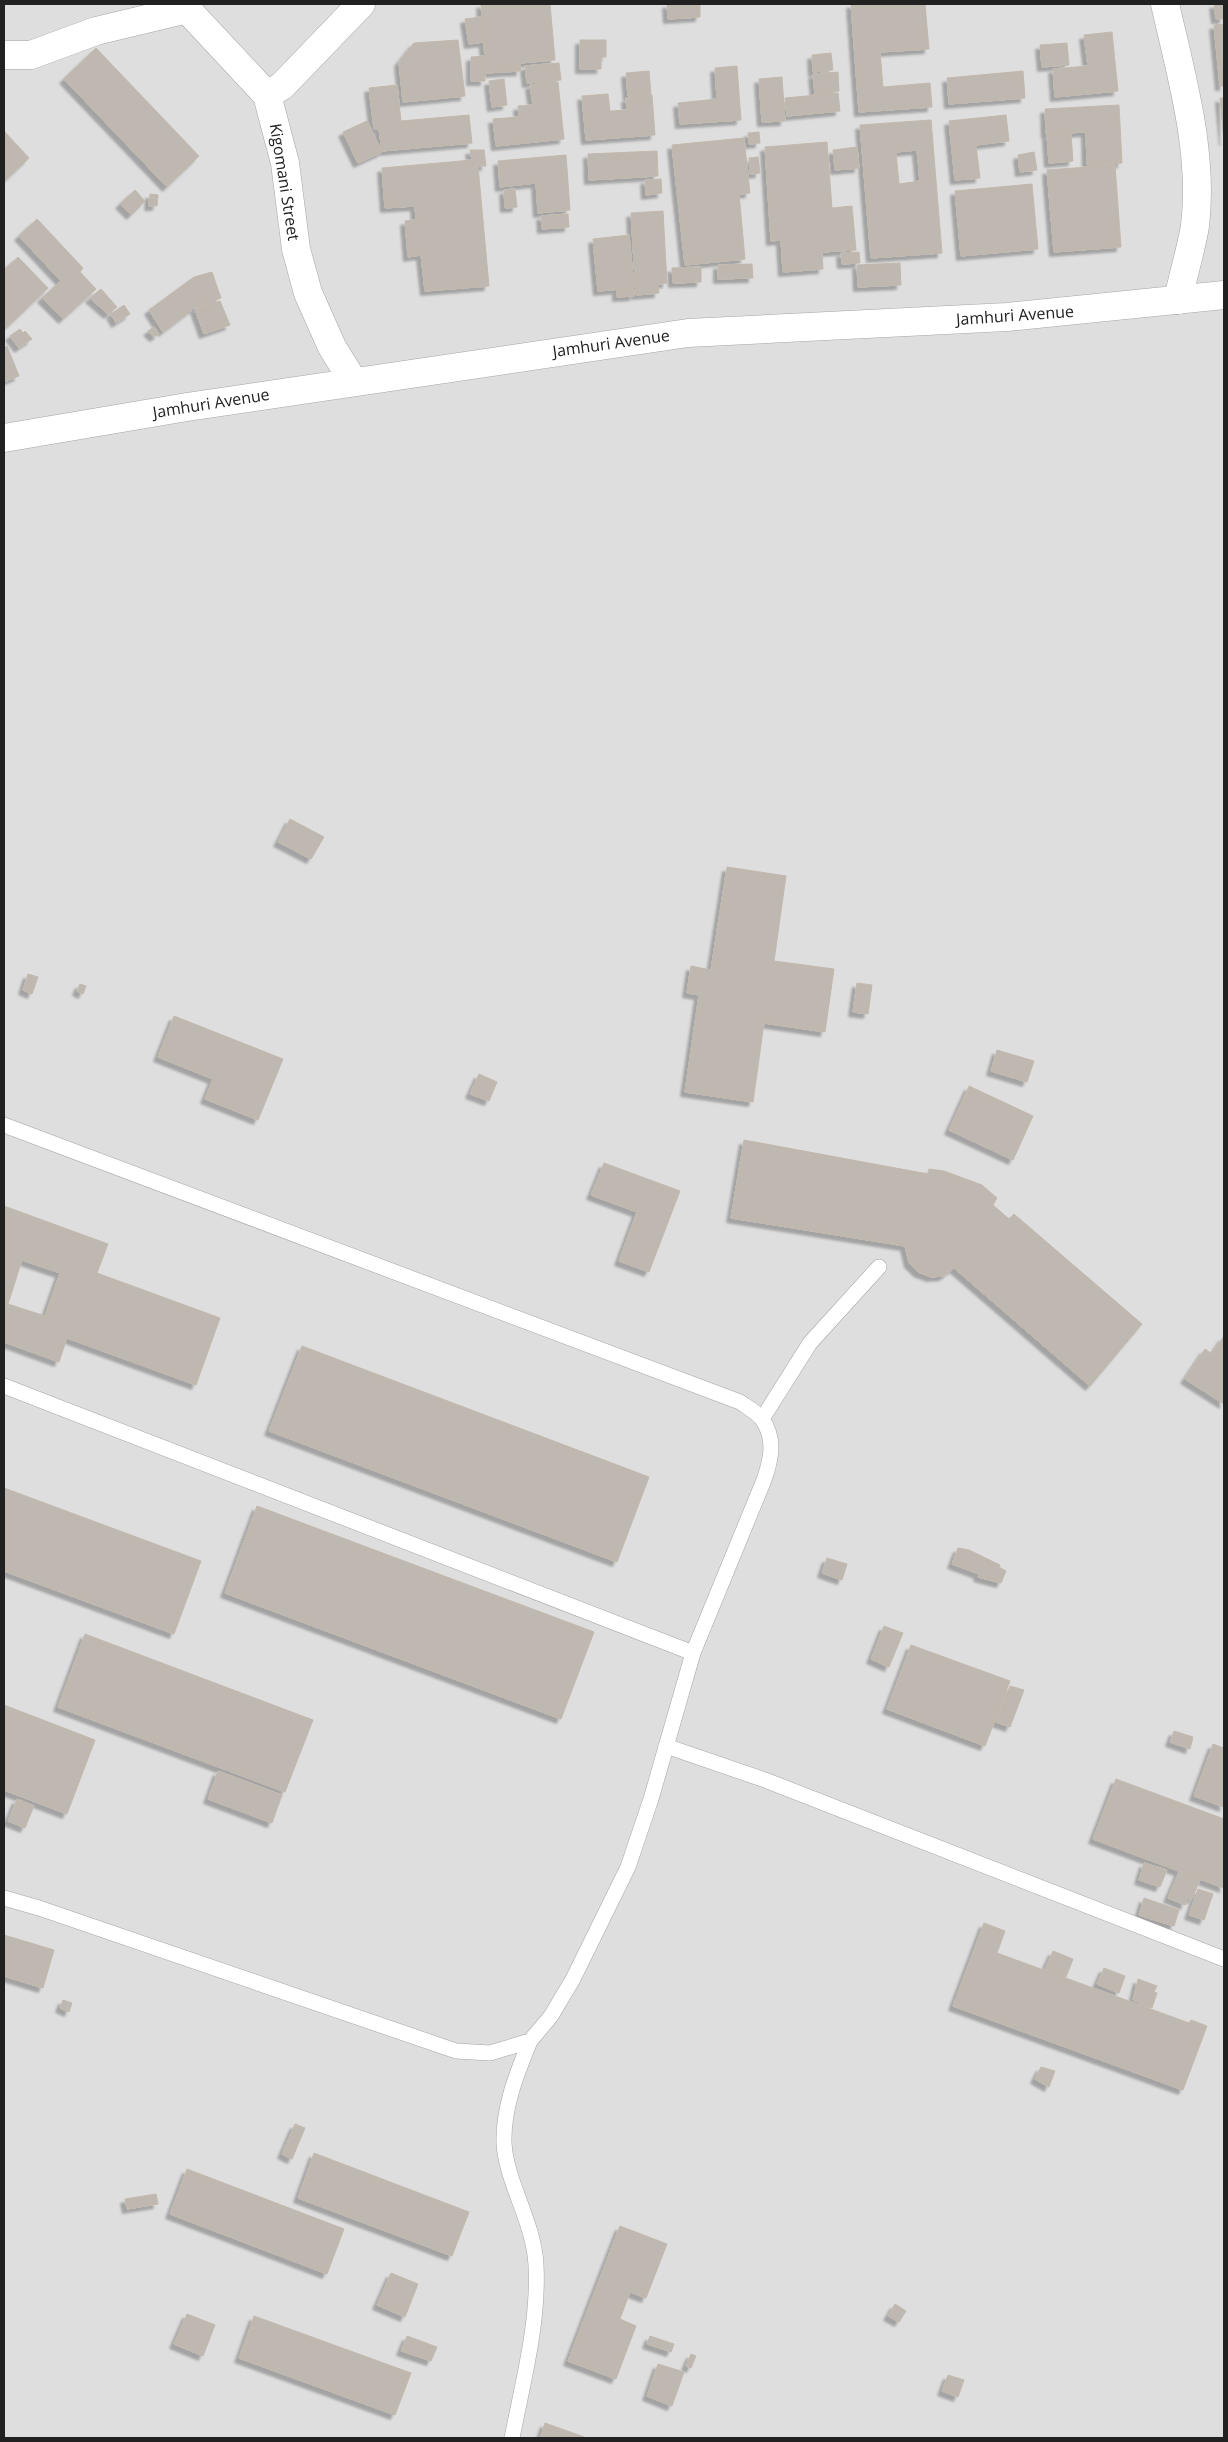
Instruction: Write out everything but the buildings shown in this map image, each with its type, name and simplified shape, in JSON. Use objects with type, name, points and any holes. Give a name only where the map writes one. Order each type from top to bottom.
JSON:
[{"type":"street","points":[[267,95],[282,86],[361,4]]},
{"type":"street","points":[[1165,4],[1192,129],[1196,187],[1194,226],[1178,300]]},
{"type":"street","points":[[4,55],[31,55],[96,31],[185,7]]},
{"type":"street","name":"Kigomani Street","points":[[185,7],[267,95],[285,163],[296,249],[308,293],[332,347],[353,381]]},
{"type":"street","name":"Jamhuri Avenue","points":[[4,438],[353,381],[688,333],[1007,317],[1224,295]]},
{"type":"lane","points":[[4,1125],[740,1402],[762,1419],[772,1444],[770,1462],[728,1572],[693,1653],[628,1867],[573,1979],[551,2016],[530,2040],[515,2078],[507,2108],[504,2144],[531,2229],[536,2263],[536,2298],[531,2341],[512,2438]]},
{"type":"lane","points":[[762,1419],[810,1343],[879,1267]]},
{"type":"lane","points":[[4,1386],[693,1653]]},
{"type":"lane","points":[[666,1746],[764,1780],[1224,1959]]},
{"type":"lane","points":[[4,1898],[39,1908],[456,2051],[490,2053],[530,2040]]},
{"type":"shaded area","points":[[4,4],[1224,4],[1224,2438],[4,2438]]}]
